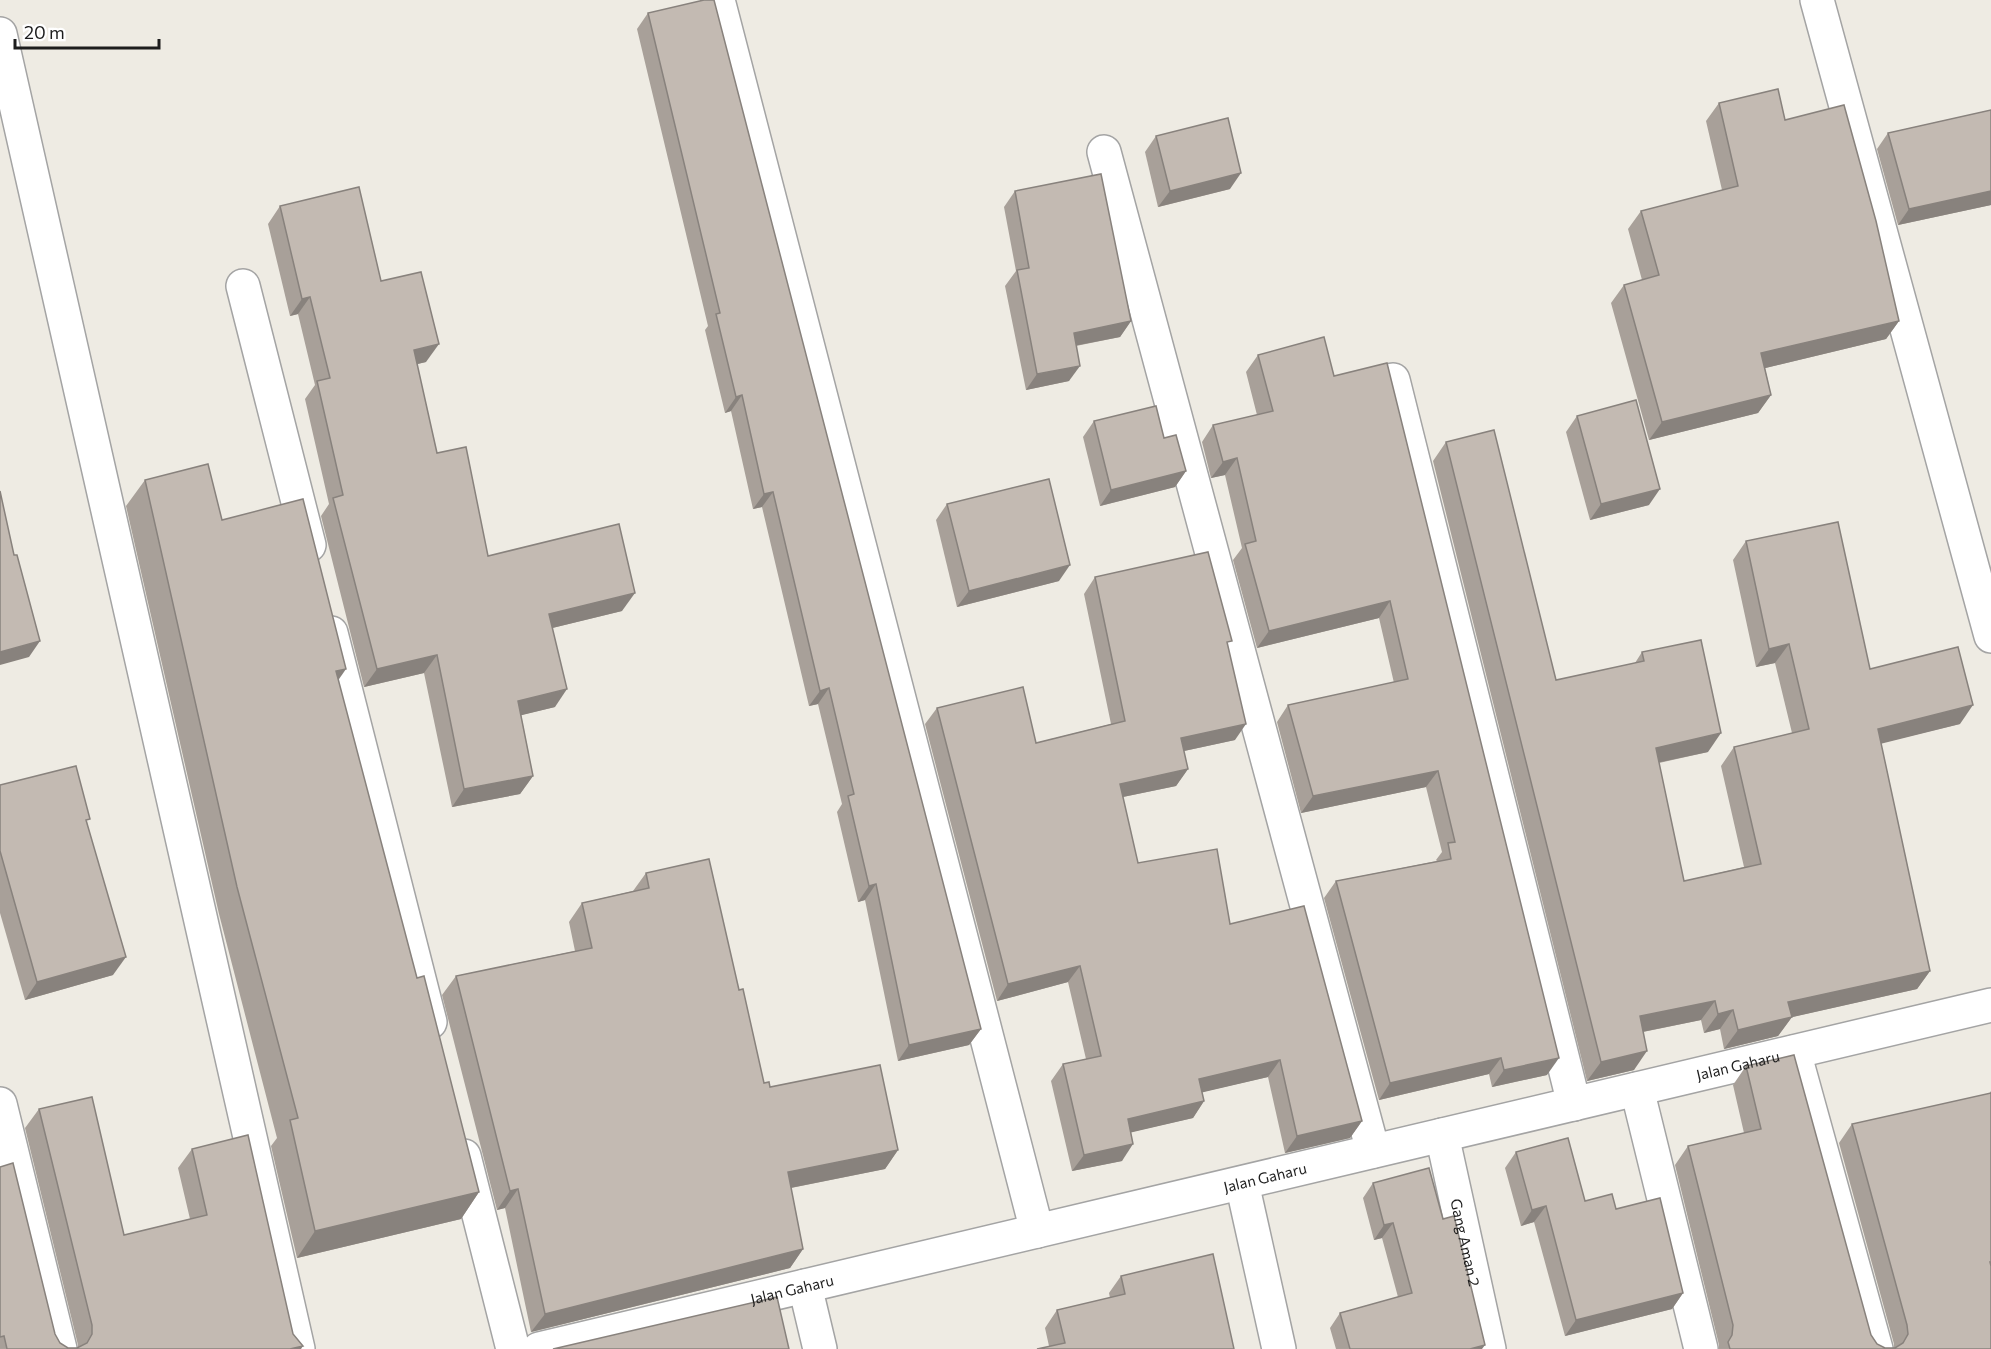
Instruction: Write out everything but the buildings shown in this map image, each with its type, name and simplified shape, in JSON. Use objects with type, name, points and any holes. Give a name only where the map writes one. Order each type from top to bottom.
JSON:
[{"type":"street","points":[[718,0],[1037,1231]]},
{"type":"street","points":[[1817,0],[1991,636]]},
{"type":"street","points":[[0,34],[298,1349]]},
{"type":"street","points":[[1104,152],[1373,1151]]},
{"type":"street","points":[[243,286],[316,575]]},
{"type":"street","points":[[1393,380],[1574,1104]]},
{"type":"street","points":[[325,609],[437,1048]]},
{"type":"street","name":"Jalan Gaharu","points":[[539,1349],[574,1345],[805,1286],[1991,1005]]},
{"type":"street","points":[[1794,1052],[1876,1349]]},
{"type":"street","points":[[1637,1089],[1701,1349]]},
{"type":"street","points":[[0,1104],[60,1349]]},
{"type":"street","points":[[458,1130],[513,1349]]},
{"type":"street","name":"Gang Aman 2","points":[[1442,1135],[1489,1349]]},
{"type":"street","points":[[1242,1183],[1279,1349]]},
{"type":"street","points":[[805,1286],[820,1349]]}]
